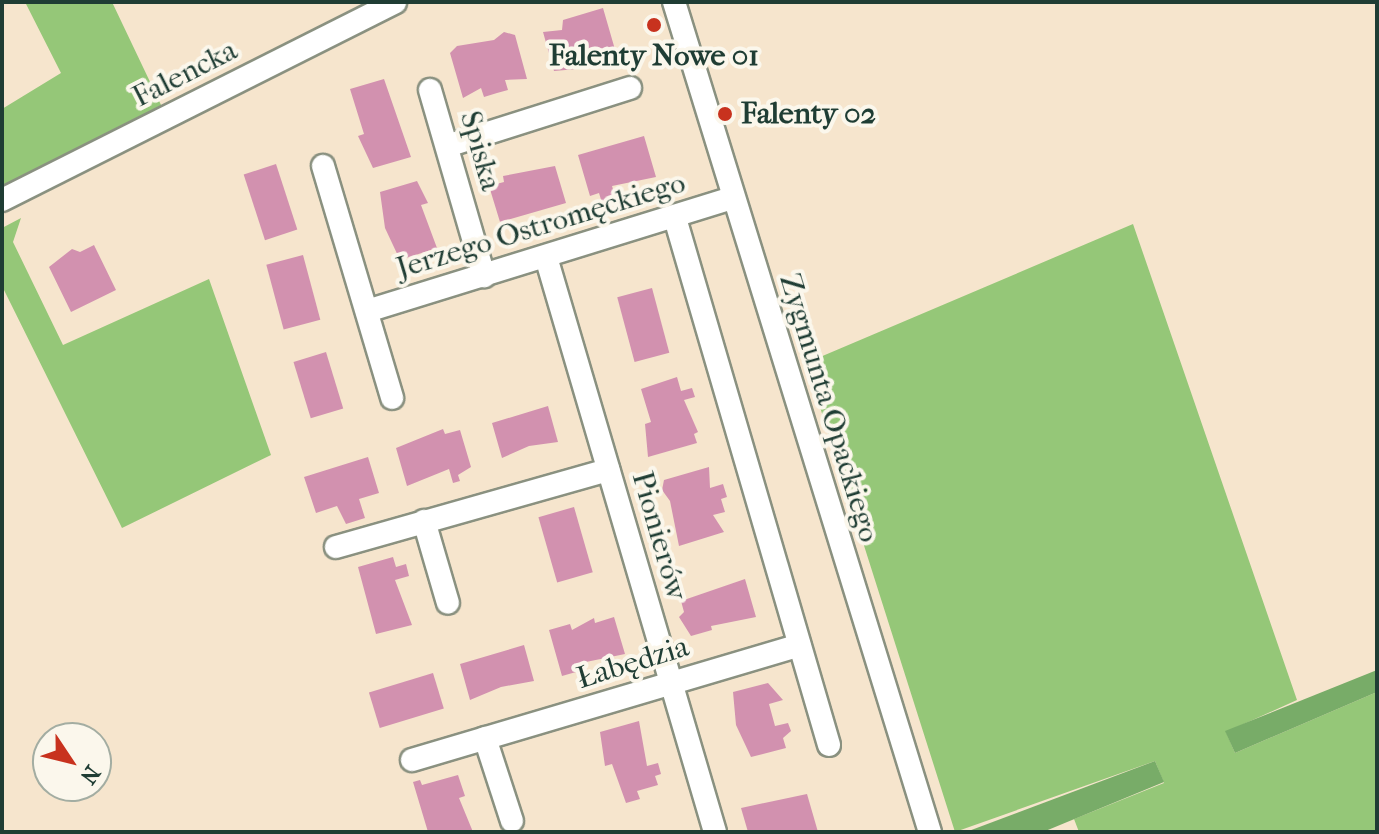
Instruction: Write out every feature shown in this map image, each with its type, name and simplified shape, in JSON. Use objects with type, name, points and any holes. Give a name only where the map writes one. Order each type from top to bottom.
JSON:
[{"type":"street","name":"Falencka","points":[[2,200],[395,2]]},
{"type":"street","name":"Zygmunta Opackiego","points":[[674,2],[930,832]]},
{"type":"street","points":[[447,146],[630,88]]},
{"type":"street","name":"Spiska","points":[[430,90],[484,276]]},
{"type":"street","points":[[323,166],[392,398]]},
{"type":"street","name":"Jerzego Ostromęckiego","points":[[367,311],[733,198]]},
{"type":"street","points":[[675,218],[829,745]]},
{"type":"street","name":"Pionierów","points":[[546,257],[715,832]]},
{"type":"street","points":[[336,547],[608,470]]},
{"type":"street","points":[[424,521],[448,603]]},
{"type":"street","name":"Łabędzia","points":[[412,760],[799,645]]},
{"type":"street","points":[[485,738],[512,821]]},
{"type":"green space","points":[[25,2],[112,2],[162,107],[2,187],[2,109],[61,73]]},
{"type":"green space","points":[[21,218],[13,242],[63,345],[209,279],[271,455],[122,528],[2,286],[2,228]]},
{"type":"green space","points":[[1133,224],[1297,700],[1226,732],[1235,753],[1377,692],[1377,832],[1079,832],[1074,819],[1164,783],[1155,761],[955,832],[806,363]]},
{"type":"green space","points":[[1377,670],[1377,692],[1235,753],[1225,731]]},
{"type":"green space","points":[[1155,761],[1164,782],[1043,832],[966,832]]},
{"type":"building","points":[[603,8],[616,53],[588,68],[554,71],[543,32],[562,30],[563,20]]},
{"type":"building","points":[[504,32],[515,35],[527,79],[505,80],[508,90],[484,97],[481,88],[463,98],[450,53],[457,46],[494,40]]},
{"type":"building","points":[[384,79],[411,157],[373,168],[358,136],[364,134],[350,89]]},
{"type":"building","points":[[644,136],[656,177],[612,186],[616,199],[602,203],[599,193],[590,196],[578,155]]},
{"type":"building","points":[[276,164],[297,230],[265,240],[244,175]]},
{"type":"building","points":[[555,166],[566,203],[500,222],[489,186],[504,182],[503,176]]},
{"type":"building","points":[[417,181],[428,203],[421,205],[437,248],[400,260],[385,228],[380,192]]},
{"type":"building","points":[[94,245],[116,290],[71,312],[49,267],[72,249],[80,252]]},
{"type":"building","points":[[303,255],[320,320],[284,330],[266,265]]},
{"type":"building","points":[[652,288],[669,353],[635,362],[617,297]]},
{"type":"building","points":[[326,352],[343,408],[311,418],[293,362]]},
{"type":"building","points":[[677,377],[681,391],[692,388],[695,397],[684,400],[698,432],[694,434],[697,443],[648,457],[645,424],[651,422],[641,389]]},
{"type":"building","points":[[548,406],[558,442],[529,446],[502,458],[492,423]]},
{"type":"building","points":[[443,429],[445,434],[460,430],[471,467],[458,475],[460,481],[453,483],[449,469],[407,486],[396,448]]},
{"type":"building","points":[[368,457],[379,493],[359,499],[365,518],[346,524],[337,506],[316,513],[304,477]]},
{"type":"building","points":[[709,467],[710,488],[723,484],[727,497],[721,499],[725,512],[713,515],[724,532],[679,546],[670,501],[662,490],[664,480]]},
{"type":"building","points":[[574,507],[593,572],[557,583],[538,517]]},
{"type":"building","points":[[393,557],[396,567],[406,564],[409,576],[395,580],[412,625],[376,634],[358,567]]},
{"type":"building","points":[[745,579],[756,617],[711,626],[712,630],[691,636],[679,617],[684,612],[681,601]]},
{"type":"building","points":[[614,617],[625,654],[581,663],[583,670],[562,676],[549,630],[570,624],[572,630],[594,618],[595,623]]},
{"type":"building","points":[[524,645],[534,681],[501,687],[470,700],[460,664]]},
{"type":"building","points":[[433,673],[444,708],[380,728],[369,693]]},
{"type":"building","points":[[768,683],[783,700],[769,704],[775,726],[788,723],[791,731],[783,738],[786,748],[751,757],[736,725],[733,692]]},
{"type":"building","points":[[639,721],[647,766],[658,763],[661,774],[655,776],[658,785],[637,791],[640,799],[626,803],[612,764],[605,766],[600,732]]},
{"type":"building","points":[[458,775],[465,796],[459,798],[473,832],[428,832],[413,782],[420,780],[422,785]]},
{"type":"building","points":[[807,794],[818,832],[748,832],[741,808]]},
{"type":"place","name":"Falenty Nowe 01","points":[[654,25]]},
{"type":"place","name":"Falenty 02","points":[[725,114]]}]
